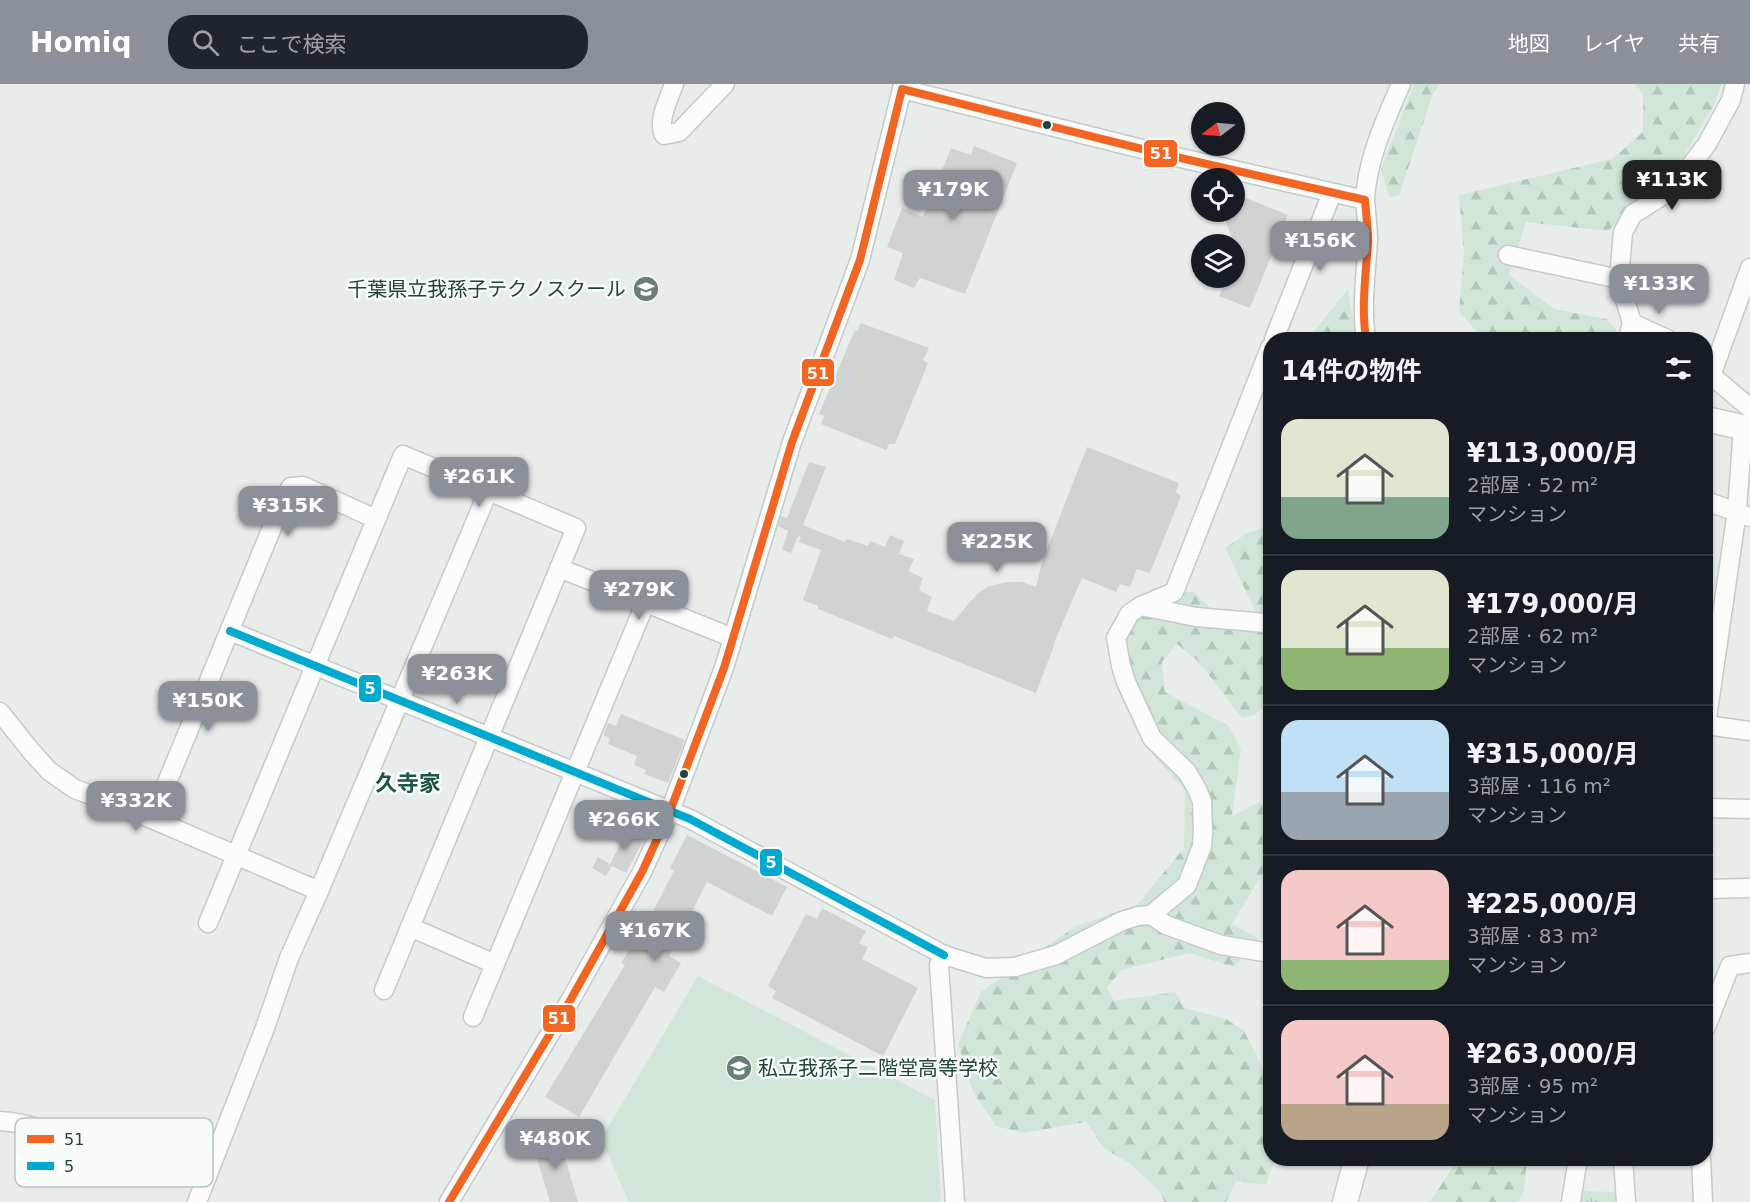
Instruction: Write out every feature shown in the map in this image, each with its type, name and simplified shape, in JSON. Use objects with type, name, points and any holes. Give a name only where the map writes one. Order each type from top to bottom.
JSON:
[{"type":"street","points":[[674,84],[662,120],[664,135],[680,132],[725,84]]},
{"type":"street","points":[[1365,332],[1363,295],[1368,239],[1366,181],[1382,127],[1401,84]]},
{"type":"street","points":[[1630,331],[1619,279],[1623,232],[1633,214],[1673,189],[1707,144],[1731,100],[1735,84]]},
{"type":"street","points":[[449,1202],[571,999],[642,872],[670,811],[713,700],[792,442],[860,260],[898,86],[1150,151],[1365,200]]},
{"type":"street","points":[[1277,332],[1332,193]]},
{"type":"street","points":[[1508,255],[1619,279]]},
{"type":"street","points":[[1713,360],[1750,268]]},
{"type":"street","points":[[230,631],[690,819],[944,956],[986,968],[1015,967],[1056,955],[1122,921],[1151,915],[1187,885],[1202,846],[1202,801],[1192,780],[1152,738],[1126,682],[1116,638],[1127,616],[1141,606],[1174,592],[1263,366]]},
{"type":"street","points":[[1713,379],[1748,421],[1743,514],[1713,685]]},
{"type":"street","points":[[1713,419],[1748,421]]},
{"type":"street","points":[[208,923],[403,455],[576,528],[384,990]]},
{"type":"street","points":[[152,819],[285,496],[291,487],[303,486],[376,519]]},
{"type":"street","points":[[213,1161],[265,1028],[289,958],[488,492]]},
{"type":"street","points":[[1713,503],[1743,514]]},
{"type":"street","points":[[559,568],[733,638]]},
{"type":"street","points":[[473,1017],[645,604]]},
{"type":"street","points":[[1141,606],[1196,616],[1263,623]]},
{"type":"street","points":[[0,712],[30,752],[60,780],[75,789],[152,819],[319,891]]},
{"type":"street","points":[[1713,726],[1750,731]]},
{"type":"street","points":[[1713,808],[1750,809]]},
{"type":"street","points":[[1713,889],[1750,888]]},
{"type":"street","points":[[1151,915],[1166,925],[1221,945],[1263,952]]},
{"type":"street","points":[[410,927],[495,964]]},
{"type":"street","points":[[944,956],[939,965],[955,1202]]},
{"type":"street","points":[[1713,1009],[1730,966],[1750,963]]},
{"type":"street","points":[[0,1121],[15,1122]]},
{"type":"street","points":[[1345,1202],[1355,1166]]},
{"type":"street","points":[[1571,1202],[1577,1166]]},
{"type":"street","points":[[1624,1166],[1626,1202]]},
{"type":"street","points":[[1701,1166],[1703,1202]]},
{"type":"street","points":[[197,1202],[203,1187]]},
{"type":"green space","points":[[1414,84],[1440,84],[1433,94],[1399,195],[1390,198],[1381,169]]},
{"type":"green space","points":[[1635,84],[1722,84],[1714,105],[1679,164],[1608,231],[1526,222],[1509,275],[1554,309],[1607,319],[1617,332],[1477,332],[1459,311],[1464,254],[1459,195],[1612,159],[1643,132],[1643,94]]},
{"type":"green space","points":[[1348,289],[1352,316],[1358,332],[1314,332]]},
{"type":"green space","points":[[1262,528],[1263,708],[1254,715],[1242,718],[1198,661],[1177,644],[1162,662],[1165,692],[1229,726],[1241,749],[1232,816],[1260,802],[1263,805],[1263,873],[1232,924],[1259,939],[1234,967],[1189,953],[1122,970],[1107,987],[1114,1001],[1175,992],[1185,1008],[1226,1019],[1244,1031],[1263,1068],[1263,1166],[1272,1166],[1266,1185],[1236,1181],[1226,1202],[1164,1202],[1161,1193],[1131,1164],[1105,1149],[1086,1122],[1023,1133],[996,1126],[973,1092],[958,1044],[981,992],[1076,926],[1137,905],[1184,848],[1185,791],[1146,747],[1112,670],[1110,627],[1152,588],[1193,592],[1233,629],[1256,612],[1225,548],[1247,533]]},
{"type":"green space","points":[[698,976],[935,1100],[941,1202],[629,1202],[601,1139]]},
{"type":"green space","points":[[1454,1166],[1526,1166],[1524,1191],[1518,1202],[1430,1202]]},
{"type":"green space","points":[[1581,1191],[1617,1192],[1618,1202],[1579,1202]]},
{"type":"building","points":[[974,146],[1017,163],[965,294],[920,278],[914,288],[894,280],[903,253],[887,247],[902,208],[923,217],[951,148],[971,155]]},
{"type":"building","points":[[1245,197],[1288,215],[1250,308],[1219,296],[1223,288],[1245,288],[1245,234],[1230,234],[1226,222],[1245,222]]},
{"type":"building","points":[[861,323],[929,348],[923,360],[928,363],[895,444],[889,444],[886,450],[821,424],[824,416],[819,414],[854,332],[858,330]]},
{"type":"building","points":[[1087,447],[1179,483],[1176,492],[1181,496],[1150,573],[1137,569],[1130,587],[1120,584],[1116,592],[1082,578],[1054,643],[1036,693],[894,636],[892,639],[818,609],[818,606],[803,600],[821,550],[799,542],[801,537],[798,536],[791,553],[782,550],[788,531],[778,526],[781,516],[791,520],[787,518],[809,462],[826,467],[803,525],[845,542],[847,539],[868,546],[870,541],[885,547],[890,535],[904,541],[899,554],[914,559],[908,571],[923,578],[919,590],[932,597],[927,611],[954,621],[977,594],[988,587],[1007,582],[1022,582],[1036,587],[1042,562]]},
{"type":"building","points":[[621,714],[685,740],[668,783],[644,774],[646,770],[634,765],[637,756],[608,744],[610,738],[603,735],[608,723],[616,726]]},
{"type":"building","points":[[633,821],[649,830],[626,873],[612,866],[606,876],[592,868],[598,857],[610,864]]},
{"type":"building","points":[[687,835],[787,887],[772,916],[707,882],[669,956],[681,963],[664,992],[655,987],[579,1117],[545,1097],[625,965],[621,963],[637,937],[639,938],[674,871],[670,868]]},
{"type":"building","points":[[822,908],[866,931],[859,943],[868,947],[862,959],[918,988],[883,1056],[772,998],[776,991],[768,986],[806,914],[817,919]]},
{"type":"building","points":[[558,1134],[578,1202],[550,1202],[532,1142]]},
{"type":"transit line","name":"51","points":[[449,1202],[571,999],[642,872],[670,811],[724,668],[792,442],[860,260],[902,89],[1150,151],[1365,200],[1368,241],[1364,302],[1365,332]]},
{"type":"transit line","name":"5","points":[[230,631],[690,819],[944,955]]},
{"type":"place","name":"千葉県立我孫子テクノスクール","points":[[646,289]]},
{"type":"place","name":"私立我孫子二階堂高等学校","points":[[739,1068]]},
{"type":"district","name":"久寺家","points":[[408,783]]}]
